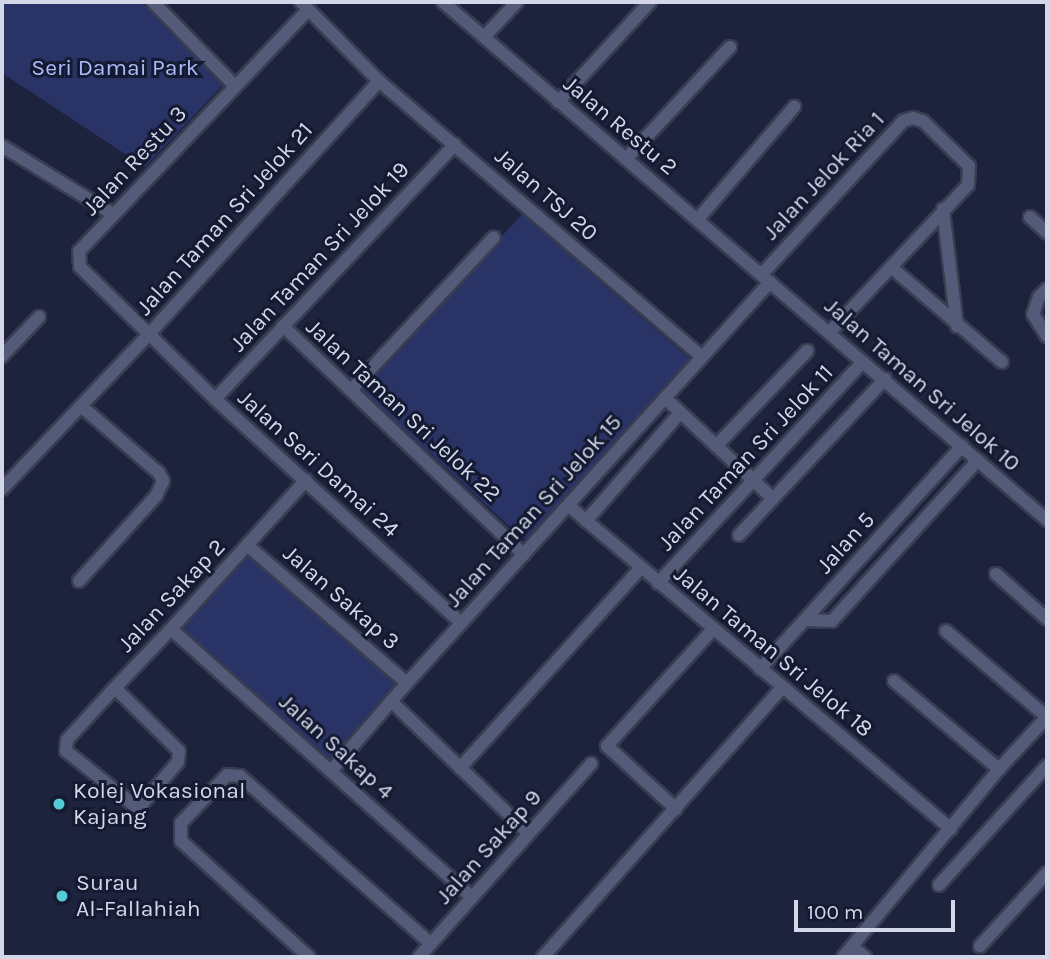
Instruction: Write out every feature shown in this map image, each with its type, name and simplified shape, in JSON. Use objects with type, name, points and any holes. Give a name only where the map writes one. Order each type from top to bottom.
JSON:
[{"type":"street","points":[[153,2],[235,86]]},
{"type":"street","name":"Jalan Restu 2","points":[[443,2],[766,278]]},
{"type":"street","points":[[484,37],[517,2]]},
{"type":"street","points":[[558,102],[650,2]]},
{"type":"street","name":"Jalan Restu 3","points":[[79,251],[235,86],[304,6]]},
{"type":"street","name":"Jalan TSJ 20","points":[[304,6],[379,81],[701,356]]},
{"type":"street","points":[[626,159],[730,47]]},
{"type":"street","name":"Jalan Taman Sri Jelok 21","points":[[79,251],[80,267],[149,334],[379,81]]},
{"type":"street","points":[[698,219],[794,107]]},
{"type":"street","name":"Jalan Jelok Ria 1","points":[[766,278],[903,121],[913,118],[923,121],[969,166],[968,185],[943,209]]},
{"type":"street","name":"Jalan Taman Sri Jelok 19","points":[[215,399],[455,144]]},
{"type":"street","points":[[2,145],[113,214]]},
{"type":"street","points":[[830,333],[943,209]]},
{"type":"street","points":[[943,209],[957,326]]},
{"type":"street","points":[[1030,217],[1047,233]]},
{"type":"street","points":[[351,390],[494,237]]},
{"type":"street","points":[[891,267],[1002,362]]},
{"type":"street","name":"Jalan Taman Sri Jelok 10","points":[[766,278],[1047,520]]},
{"type":"street","name":"Jalan Taman Sri Jelok 15","points":[[331,771],[407,682],[665,398],[766,278]]},
{"type":"street","points":[[1047,289],[1039,297],[1033,314],[1047,336]]},
{"type":"street","points":[[2,356],[39,317]]},
{"type":"street","name":"Jalan Taman Sri Jelok 22","points":[[283,327],[524,555]]},
{"type":"street","points":[[2,489],[149,334]]},
{"type":"street","name":"Jalan Seri Damai 24","points":[[149,334],[215,399],[461,622]]},
{"type":"street","points":[[716,446],[807,351]]},
{"type":"street","name":"Jalan Taman Sri Jelok 11","points":[[659,583],[863,362]]},
{"type":"street","points":[[738,535],[885,379]]},
{"type":"street","points":[[665,398],[771,497]]},
{"type":"street","points":[[79,581],[156,496],[163,481],[159,473],[81,406]]},
{"type":"street","points":[[586,521],[680,412]]},
{"type":"street","name":"Jalan 5","points":[[760,669],[962,446]]},
{"type":"street","points":[[804,620],[832,621],[978,460]]},
{"type":"street","name":"Jalan Sakap 2","points":[[115,688],[179,751],[178,762],[142,804],[135,806],[66,751],[67,740],[306,480]]},
{"type":"street","name":"Jalan Taman Sri Jelok 18","points":[[569,506],[951,829]]},
{"type":"street","name":"Jalan Sakap 3","points":[[247,545],[407,682]]},
{"type":"street","points":[[460,768],[641,568]]},
{"type":"street","points":[[996,574],[1047,620]]},
{"type":"street","name":"Jalan Sakap 4","points":[[171,629],[472,897]]},
{"type":"street","points":[[676,808],[607,746],[713,629]]},
{"type":"street","points":[[843,957],[999,769],[1047,717],[946,631]]},
{"type":"street","points":[[894,681],[999,769]]},
{"type":"street","points":[[543,957],[782,688]]},
{"type":"street","points":[[391,701],[528,834]]},
{"type":"street","name":"Jalan Sakap 9","points":[[419,957],[591,764]]},
{"type":"street","points":[[939,885],[1047,766]]},
{"type":"street","points":[[309,957],[181,841],[181,823],[226,775],[240,776],[431,944]]},
{"type":"street","points":[[980,946],[1047,873]]},
{"type":"street","points":[[853,947],[864,957]]},
{"type":"green space","name":"Seri Damai Park","points":[[2,2],[139,2],[152,9],[223,85],[145,167],[5,75],[2,71]]},
{"type":"green space","points":[[522,214],[690,359],[682,372],[530,537],[523,539],[362,390]]},
{"type":"green space","points":[[247,553],[396,683],[330,759],[181,629]]},
{"type":"place","name":"Kolej Vokasional Kajang","points":[[59,804]]},
{"type":"place","name":"Surau Al-Fallahiah","points":[[62,896]]}]
